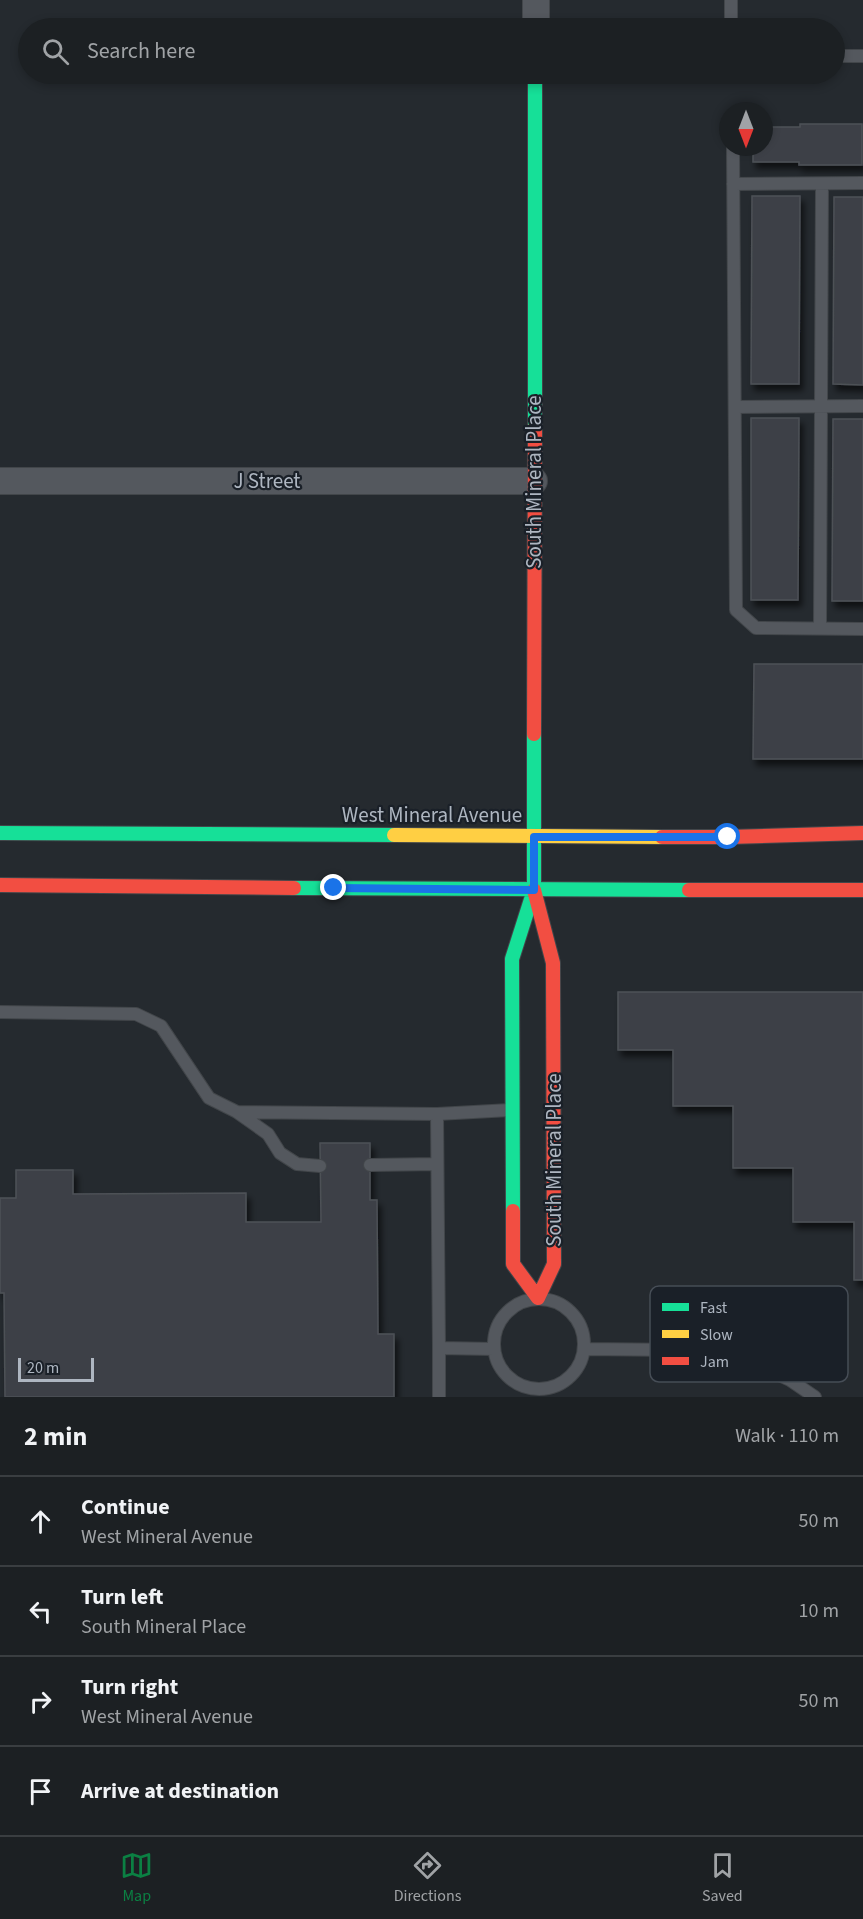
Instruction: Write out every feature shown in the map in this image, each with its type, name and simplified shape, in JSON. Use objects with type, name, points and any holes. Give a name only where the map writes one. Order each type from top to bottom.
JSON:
[{"type":"main road","name":"South Mineral Place","points":[[534,890],[512,959],[513,1264],[538,1298],[554,1264],[553,963],[534,890],[535,84]]},
{"type":"main road","name":"West Mineral Avenue","points":[[0,832],[534,837],[728,837],[863,833]]},
{"type":"main road","points":[[0,885],[534,890],[863,890]]},
{"type":"street","points":[[536,0],[536,18]]},
{"type":"street","name":"J Street","points":[[0,481],[534,482]]},
{"type":"lane","points":[[731,0],[731,18]]},
{"type":"lane","points":[[845,56],[863,56]]},
{"type":"lane","points":[[733,156],[736,610],[756,628],[863,629]]},
{"type":"lane","points":[[733,184],[863,183]]},
{"type":"lane","points":[[820,628],[822,184]]},
{"type":"lane","points":[[735,406],[863,406]]},
{"type":"lane","points":[[0,1012],[136,1014],[161,1026],[208,1098],[237,1113],[268,1134],[280,1153],[297,1164],[320,1166]]},
{"type":"lane","points":[[237,1113],[436,1114],[512,1110]]},
{"type":"lane","points":[[436,1114],[438,1397]]},
{"type":"lane","points":[[370,1165],[437,1164]]},
{"type":"lane","points":[[538,1298],[561,1303],[572,1314],[580,1327],[584,1349],[576,1371],[560,1385],[535,1390],[515,1383],[501,1369],[494,1349],[498,1324],[508,1311],[514,1305],[538,1298]]},
{"type":"lane","points":[[439,1348],[494,1349]]},
{"type":"lane","points":[[584,1349],[650,1350]]},
{"type":"lane","points":[[793,1382],[815,1397]]},
{"type":"building","points":[[800,124],[862,124],[862,165],[753,162],[753,156],[773,156],[773,127],[800,127]]},
{"type":"building","points":[[752,196],[800,196],[799,384],[751,384]]},
{"type":"building","points":[[834,197],[863,197],[863,385],[833,384]]},
{"type":"building","points":[[751,418],[799,418],[798,600],[751,600]]},
{"type":"building","points":[[833,419],[863,419],[863,601],[832,601]]},
{"type":"building","points":[[754,664],[863,664],[863,759],[753,759]]},
{"type":"building","points":[[618,992],[863,992],[863,1280],[854,1280],[854,1222],[793,1222],[793,1168],[733,1168],[733,1106],[673,1106],[673,1050],[618,1050]]},
{"type":"building","points":[[320,1143],[370,1143],[370,1200],[377,1200],[378,1334],[394,1334],[394,1397],[5,1397],[4,1293],[0,1293],[0,1198],[16,1198],[16,1170],[73,1170],[73,1194],[246,1193],[246,1222],[321,1222]]},
{"type":"traffic: fast","points":[[535,84],[535,427]]},
{"type":"traffic: fast","points":[[513,1211],[512,959],[534,890],[534,734]]},
{"type":"traffic: fast","points":[[0,833],[394,835]]},
{"type":"traffic: fast","points":[[294,888],[689,890]]},
{"type":"traffic: slow","points":[[394,835],[662,837]]},
{"type":"traffic: jam","points":[[534,734],[535,427]]},
{"type":"traffic: jam","points":[[662,837],[863,833]]},
{"type":"traffic: jam","points":[[0,885],[294,888]]},
{"type":"traffic: jam","points":[[513,1211],[513,1264],[538,1298],[554,1264],[553,963],[534,890]]},
{"type":"traffic: jam","points":[[689,890],[863,890]]},
{"type":"route","points":[[334,888],[534,890],[534,837],[728,837]]}]
